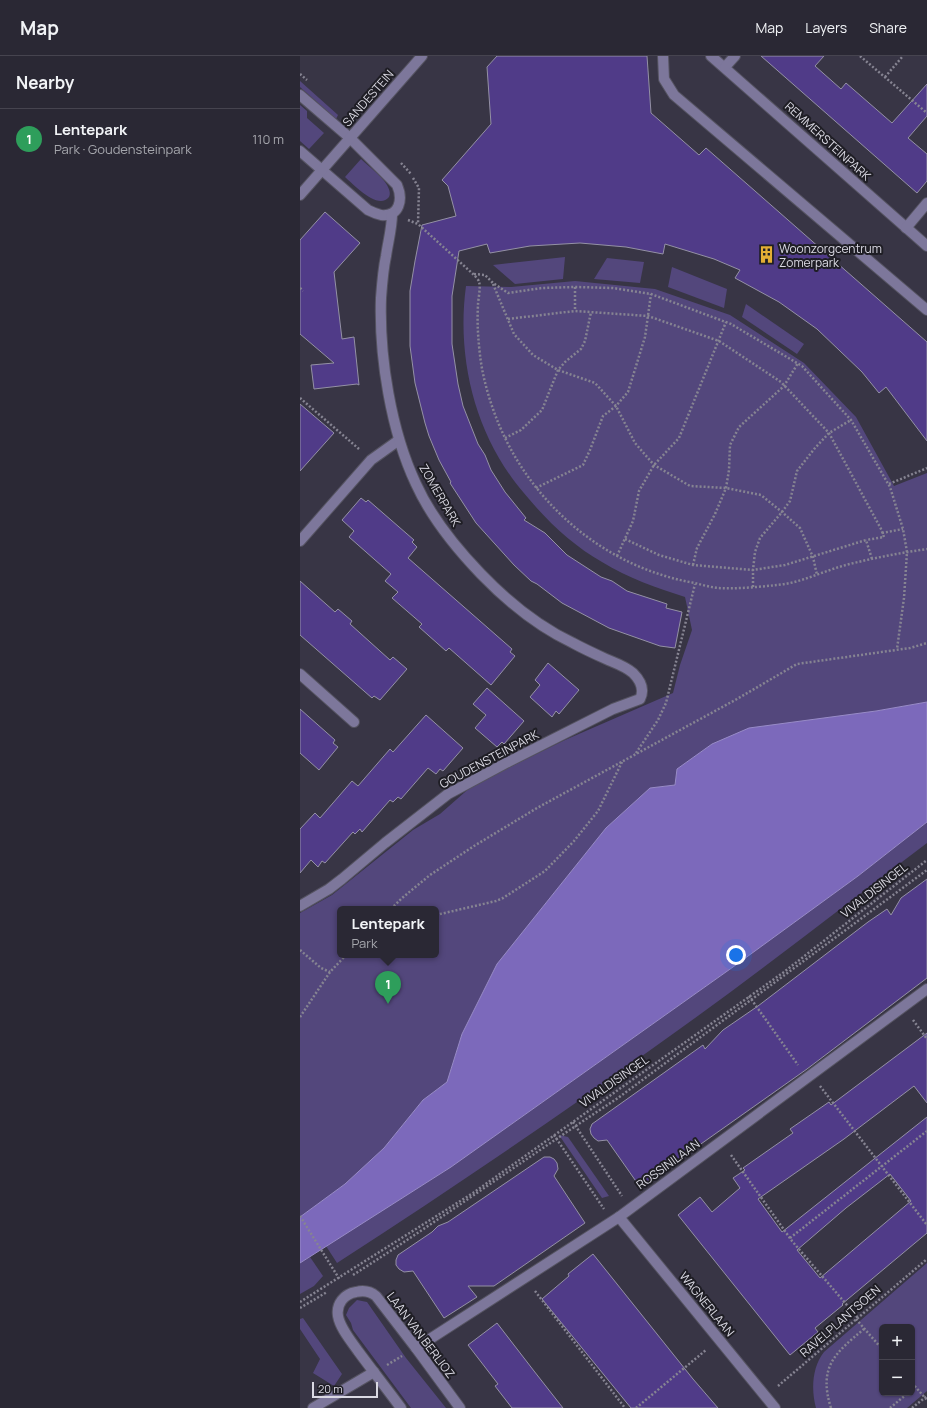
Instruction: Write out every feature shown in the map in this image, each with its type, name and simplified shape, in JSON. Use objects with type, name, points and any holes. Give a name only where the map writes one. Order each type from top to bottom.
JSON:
[{"type":"street","name":"SANDESTEIN","points":[[300,195],[422,56]]},
{"type":"street","points":[[663,56],[664,79],[674,95],[927,310]]},
{"type":"street","name":"REMMERSTEINPARK","points":[[711,56],[927,246]]},
{"type":"street","points":[[725,67],[735,56]]},
{"type":"street","points":[[300,95],[350,138],[397,185],[401,200],[396,211],[392,214],[381,215],[368,210],[300,151]]},
{"type":"street","points":[[906,228],[927,203]]},
{"type":"street","name":"ZOMERPARK","points":[[392,214],[390,238],[385,257],[382,284],[381,328],[387,379],[399,440],[416,485],[462,554],[522,612],[545,628],[631,671],[640,682],[642,694]]},
{"type":"street","points":[[300,541],[371,460],[399,440]]},
{"type":"street","points":[[300,674],[354,722]]},
{"type":"street","name":"GOUDENSTEINPARK","points":[[300,906],[329,889],[448,794],[613,709],[640,699],[642,694]]},
{"type":"street","name":"ROSSINILAAN","points":[[416,1348],[619,1217],[927,989]]},
{"type":"street","name":"WAGNERLAAN","points":[[619,1217],[775,1408]]},
{"type":"street","name":"LAAN VAN BERLIOZ","points":[[349,1294],[362,1291],[372,1293],[416,1348],[460,1408]]},
{"type":"street","points":[[349,1294],[344,1297],[339,1305],[338,1318],[353,1344],[401,1408]]},
{"type":"street","points":[[313,1408],[374,1372]]},
{"type":"path","points":[[860,56],[927,113]]},
{"type":"path","points":[[885,77],[903,56]]},
{"type":"path","points":[[418,224],[480,282],[478,320],[481,364],[488,394],[505,438],[519,464],[536,488],[565,520],[592,541],[617,556],[648,571],[675,580],[717,588],[779,585],[817,576],[845,566],[872,559],[927,549]]},
{"type":"path","points":[[473,274],[485,275],[492,283],[508,293],[542,288],[575,287],[613,288],[651,294],[731,324],[802,366],[851,420],[889,484],[903,529],[907,552],[904,598],[898,650]]},
{"type":"path","points":[[492,283],[514,334],[533,355],[558,370],[595,383],[616,406],[635,442],[654,464],[690,486],[726,488],[761,495],[800,528],[813,557],[817,576]]},
{"type":"path","points":[[575,287],[575,311]]},
{"type":"path","points":[[536,488],[583,465],[603,416],[616,406],[628,392],[645,337],[651,294]]},
{"type":"path","points":[[508,319],[575,311],[648,316],[719,341],[781,382],[829,433],[884,537],[866,540],[785,565],[752,570],[693,564],[659,555],[625,539]]},
{"type":"path","points":[[505,438],[521,430],[542,410],[558,370],[581,349],[585,341],[591,312]]},
{"type":"path","points":[[617,556],[633,520],[639,491],[654,464],[679,438],[726,322]]},
{"type":"path","points":[[693,564],[697,548],[715,514],[726,488],[729,470],[730,445],[739,427],[784,386],[798,363]]},
{"type":"path","points":[[300,398],[371,460]]},
{"type":"path","points":[[753,587],[752,570],[755,552],[760,538],[790,501],[797,471],[829,433],[851,420]]},
{"type":"path","points":[[889,484],[927,468]]},
{"type":"path","points":[[882,533],[903,529]]},
{"type":"path","points":[[866,540],[872,559]]},
{"type":"path","points":[[636,754],[658,720],[666,703],[695,584]]},
{"type":"path","points":[[394,906],[430,876],[474,846],[538,808],[738,699],[797,664],[898,650],[927,643]]},
{"type":"path","points":[[439,914],[496,901],[545,872],[574,841],[598,811],[622,761]]},
{"type":"path","name":"VIVALDISINGEL","points":[[300,1302],[472,1193],[784,972],[926,862]]},
{"type":"path","points":[[300,1308],[450,1212],[618,1098],[927,870]]},
{"type":"path","points":[[300,950],[321,968],[330,972]]},
{"type":"path","points":[[300,1017],[330,972],[343,958]]},
{"type":"path","points":[[749,996],[809,1077],[823,1089],[927,1225]]},
{"type":"path","points":[[900,1009],[914,1020],[927,1039]]},
{"type":"path","points":[[572,1122],[623,1198]]},
{"type":"path","points":[[790,1238],[927,1132]]},
{"type":"path","points":[[554,1135],[607,1212]]},
{"type":"path","points":[[721,1141],[790,1238],[879,1346]]},
{"type":"path","points":[[300,1216],[349,1294]]},
{"type":"path","name":"RAVELPLANTSOEN","points":[[766,1397],[927,1259]]},
{"type":"path","points":[[525,1278],[625,1408]]},
{"type":"path","points":[[831,1408],[828,1396],[827,1377],[831,1362],[847,1343],[864,1329]]},
{"type":"path","points":[[636,1408],[719,1340]]},
{"type":"path","points":[[374,1372],[416,1348]]},
{"type":"path","points":[[912,1408],[926,1398],[915,1387]]},
{"type":"path","points":[[890,1408],[904,1396]]},
{"type":"shaded area","points":[[300,81],[338,115],[336,119],[300,87]]},
{"type":"shaded area","points":[[300,105],[307,111],[307,118],[324,133],[309,149],[300,141]]},
{"type":"shaded area","points":[[361,159],[378,174],[387,185],[390,191],[389,197],[379,201],[372,199],[345,177]]},
{"type":"shaded area","points":[[565,257],[563,279],[515,284],[493,265]]},
{"type":"shaded area","points":[[607,258],[644,262],[640,283],[594,279]]},
{"type":"shaded area","points":[[672,267],[727,289],[724,308],[668,287]]},
{"type":"shaded area","points":[[575,281],[655,289],[730,315],[804,363],[856,417],[894,486],[927,473],[927,702],[712,744],[677,769],[675,785],[650,788],[606,828],[497,964],[462,1034],[447,1082],[423,1100],[384,1148],[345,1184],[300,1217],[300,913],[332,895],[413,830],[440,814],[473,785],[565,740],[673,693],[680,665],[692,630],[685,597],[632,578],[602,562],[582,549],[554,526],[537,508],[514,481],[498,457],[477,410],[466,361],[464,311],[466,286],[511,287]]},
{"type":"shaded area","points":[[746,304],[804,344],[797,354],[742,317]]},
{"type":"shaded area","points":[[927,702],[927,822],[858,876],[733,967],[451,1167],[300,1263],[300,1217],[345,1184],[384,1148],[423,1100],[447,1082],[462,1034],[497,964],[606,828],[650,788],[675,785],[677,769],[712,744],[749,728],[876,711]]},
{"type":"shaded area","points":[[927,822],[927,843],[758,971],[617,1074],[538,1129],[337,1263],[326,1246],[451,1167],[733,967],[858,876]]},
{"type":"shaded area","points":[[559,1135],[568,1137],[609,1196],[602,1198]]},
{"type":"shaded area","points":[[310,1257],[323,1276],[314,1286],[300,1294],[300,1263]]},
{"type":"shaded area","points":[[927,1263],[927,1391],[907,1408],[816,1408],[813,1386],[815,1372],[824,1352]]},
{"type":"shaded area","points":[[357,1300],[367,1302],[406,1358],[446,1408],[411,1408],[353,1330],[346,1315],[349,1308]]},
{"type":"shaded area","points":[[303,1318],[342,1374],[334,1386],[313,1373],[320,1359],[300,1329],[300,1319]]},
{"type":"building","points":[[497,56],[647,56],[651,113],[699,155],[706,148],[927,342],[927,441],[886,387],[879,393],[862,372],[817,329],[779,302],[735,278],[740,270],[714,259],[665,244],[663,254],[626,247],[580,243],[530,246],[490,253],[487,244],[459,251],[452,296],[452,344],[463,406],[478,444],[485,455],[491,470],[505,492],[526,518],[524,520],[545,533],[567,555],[601,577],[612,581],[627,591],[667,604],[666,608],[682,612],[675,648],[660,646],[609,628],[562,603],[531,581],[514,565],[476,523],[450,483],[451,482],[439,460],[429,436],[425,423],[415,383],[410,346],[410,291],[422,225],[456,216],[448,186],[442,180],[491,124],[487,67]]},
{"type":"building","points":[[761,56],[824,56],[815,66],[841,89],[846,83],[892,123],[927,84],[927,116],[908,138],[927,154],[927,181],[917,193]]},
{"type":"building","points":[[325,212],[360,243],[334,272],[342,339],[354,337],[359,385],[314,389],[311,365],[334,363],[300,334],[300,240]]},
{"type":"building","points":[[300,404],[334,433],[300,471]]},
{"type":"building","points":[[361,498],[366,502],[368,500],[414,540],[412,542],[417,547],[408,558],[512,649],[510,652],[515,656],[491,685],[449,648],[446,651],[419,627],[422,624],[392,598],[398,592],[385,581],[391,574],[349,537],[354,531],[342,520]]},
{"type":"building","points":[[300,581],[335,612],[338,609],[352,621],[350,624],[390,660],[393,657],[407,669],[380,700],[374,696],[372,698],[300,635]]},
{"type":"building","points":[[548,663],[579,690],[559,714],[556,711],[552,717],[530,697],[540,685],[535,680]]},
{"type":"building","points":[[487,688],[524,721],[504,744],[502,742],[497,747],[475,728],[486,715],[473,704]]},
{"type":"building","points":[[300,709],[335,740],[333,743],[338,747],[319,770],[300,753]]},
{"type":"building","points":[[426,715],[463,748],[443,771],[440,769],[436,774],[428,768],[401,799],[398,797],[393,802],[390,800],[362,832],[360,829],[355,834],[353,832],[325,863],[322,861],[318,867],[311,860],[300,873],[300,829],[315,813],[320,818],[352,781],[358,786],[390,749],[393,752]]},
{"type":"building","points":[[927,879],[927,978],[807,1069],[640,1187],[607,1140],[598,1141],[594,1138],[590,1129],[592,1124],[703,1045],[705,1049],[723,1030],[758,1006],[868,922],[887,909],[891,915],[901,898]]},
{"type":"building","points":[[927,1033],[927,1103],[914,1086],[844,1139],[758,1199],[782,1232],[927,1117],[927,1233],[815,1328],[818,1332],[790,1355],[678,1215],[700,1197],[712,1212],[740,1188],[733,1178],[745,1170],[743,1168],[793,1133],[790,1129],[829,1102],[831,1105]],"holes":[[[890,1174],[911,1201],[820,1278],[797,1250],[846,1208]]]},
{"type":"building","points":[[544,1157],[550,1157],[557,1163],[558,1169],[554,1176],[585,1223],[494,1286],[468,1286],[477,1297],[444,1318],[413,1271],[404,1272],[396,1265],[398,1255],[432,1232],[438,1226],[448,1222]]},
{"type":"building","points":[[593,1254],[718,1408],[631,1408],[542,1299],[569,1276],[568,1274]]},
{"type":"building","points":[[497,1323],[563,1408],[512,1408],[495,1386],[498,1384],[468,1345]]},
{"type":"place","name":"Woonzorgcentrum Zomerpark","points":[[766,255]]},
{"type":"place","name":"Lentepark","points":[[388,1004]]}]
